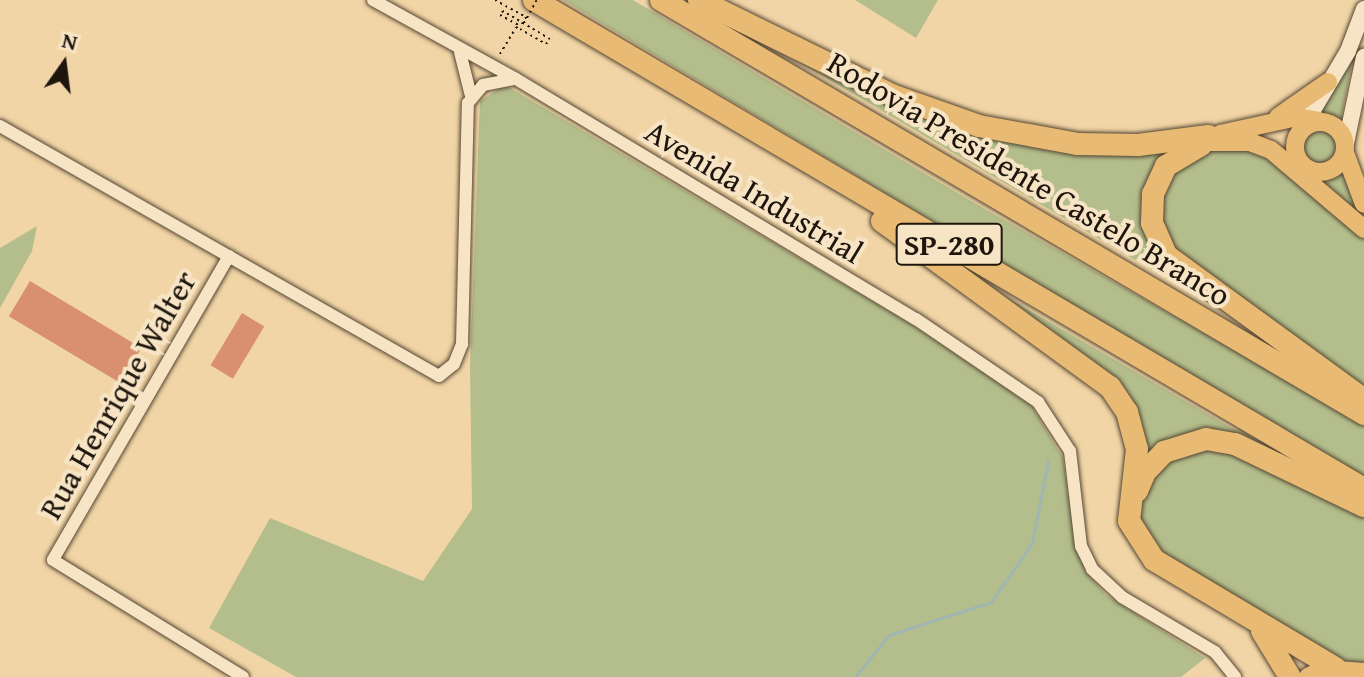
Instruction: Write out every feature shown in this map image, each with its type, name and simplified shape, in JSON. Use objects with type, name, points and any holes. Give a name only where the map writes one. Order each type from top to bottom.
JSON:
[{"type":"highway","name":"SP-280","points":[[536,0],[1364,489]]},
{"type":"highway","name":"Rodovia Presidente Castelo Branco","points":[[661,0],[1364,414]]},
{"type":"highway","points":[[699,0],[882,90],[979,126],[1078,144],[1138,145],[1209,139]]},
{"type":"highway","points":[[760,135],[1110,387],[1135,434],[1136,462],[1128,512],[1134,531],[1154,560],[1350,672]]},
{"type":"highway","points":[[1209,139],[1177,155],[1158,179],[1151,209],[1161,246],[1177,266],[1364,399]]},
{"type":"highway","points":[[1134,531],[1134,500],[1145,472],[1164,452],[1206,439],[1235,444],[1364,506]]},
{"type":"highway","points":[[1248,616],[1275,644],[1290,677]]},
{"type":"main road","points":[[1314,187],[1295,153],[1328,82],[1348,51],[1364,9]]},
{"type":"main road","points":[[1209,139],[1250,142],[1283,158],[1324,172],[1338,166],[1346,148],[1350,104],[1364,57]]},
{"type":"main road","points":[[1267,123],[1328,82]]},
{"type":"main road","points":[[1209,139],[1267,123],[1333,125],[1346,148],[1364,204]]},
{"type":"main road","points":[[1283,158],[1364,229]]},
{"type":"main road","points":[[1308,677],[1350,672]]},
{"type":"street","name":"Avenida Industrial","points":[[373,0],[460,52],[516,79],[916,319],[1038,402],[1070,451],[1081,546],[1098,578],[1215,652],[1235,677]]},
{"type":"street","points":[[0,126],[427,372],[442,375],[454,364],[462,344],[463,157],[471,96],[460,52]]},
{"type":"street","points":[[471,96],[489,83],[516,79]]},
{"type":"street","name":"Rua Henrique Walter","points":[[229,256],[53,560],[243,677]]},
{"type":"path","points":[[495,0],[526,17],[520,28]]},
{"type":"path","points":[[520,28],[536,0]]},
{"type":"path","points":[[500,54],[516,27],[546,44],[550,39],[503,11],[500,15],[520,28]]},
{"type":"green space","points":[[563,0],[633,0],[971,201],[1364,424],[1364,480]]},
{"type":"green space","points":[[855,0],[938,0],[916,38]]},
{"type":"green space","points":[[748,32],[912,109],[1171,150],[1145,222],[1244,324]]},
{"type":"green space","points":[[1353,57],[1340,123],[1310,114]]},
{"type":"green space","points":[[505,85],[911,324],[1031,405],[1063,458],[1074,537],[1085,571],[1106,595],[1205,658],[1181,677],[296,677],[209,628],[270,518],[423,581],[472,509],[470,366],[480,101]]},
{"type":"green space","points":[[1320,128],[1334,134],[1340,148],[1334,162],[1320,168],[1306,162],[1300,148],[1306,134]]},
{"type":"green space","points":[[1253,146],[1364,232],[1364,394],[1163,239],[1159,190],[1197,149]]},
{"type":"green space","points":[[1344,171],[1348,184],[1359,214],[1324,183]]},
{"type":"green space","points":[[37,226],[32,251],[0,308],[0,248]]},
{"type":"green space","points":[[998,292],[1273,452],[1238,438],[1144,462],[1139,422],[996,296]]},
{"type":"green space","points":[[1184,446],[1239,451],[1364,511],[1364,670],[1353,669],[1160,557],[1138,524],[1142,482]]},
{"type":"building","points":[[30,281],[141,348],[120,383],[9,316]]},
{"type":"building","points":[[242,313],[264,326],[233,379],[211,365]]},
{"type":"waterway","points":[[855,677],[889,635],[991,602],[1032,543],[1048,461]]}]
